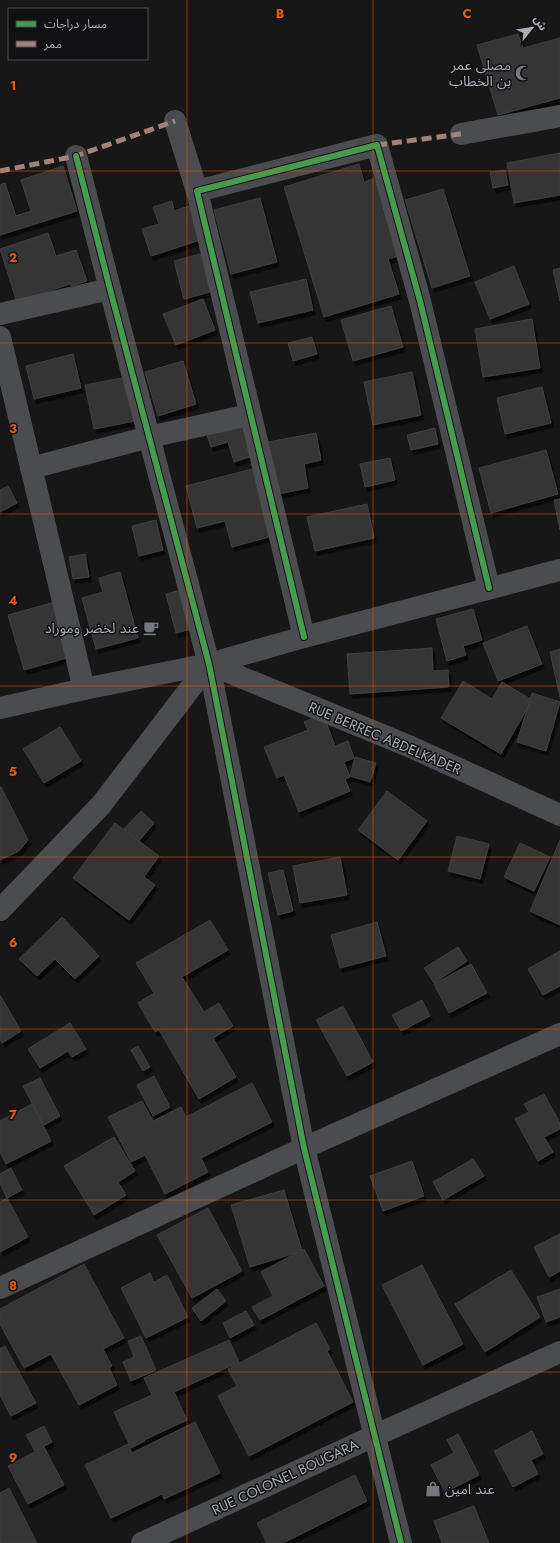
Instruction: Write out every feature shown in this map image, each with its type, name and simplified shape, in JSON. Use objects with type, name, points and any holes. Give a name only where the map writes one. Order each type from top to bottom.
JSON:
[{"type":"street","points":[[461,134],[560,116]]},
{"type":"street","points":[[175,121],[197,191],[304,637]]},
{"type":"street","points":[[197,191],[377,145],[420,301],[489,588]]},
{"type":"street","points":[[76,156],[209,664],[304,1148],[401,1543]]},
{"type":"street","points":[[0,314],[110,289]]},
{"type":"street","points":[[0,337],[84,689]]},
{"type":"street","points":[[32,468],[149,437],[250,415]]},
{"type":"street","points":[[0,708],[84,689],[209,664],[304,637],[560,570]]},
{"type":"street","points":[[0,910],[101,805],[209,664]]},
{"type":"street","name":"RUE BERREC ABDELKADER","points":[[209,664],[411,747],[560,815]]},
{"type":"street","points":[[0,1288],[304,1148],[560,1034]]},
{"type":"street","name":"RUE COLONEL BOUGARA","points":[[142,1543],[560,1352]]},
{"type":"building","name":"مصلى عمر بن الخطاب","points":[[518,34],[523,48],[560,38],[560,98],[498,115],[477,45]]},
{"type":"building","points":[[560,153],[560,195],[514,203],[507,163]]},
{"type":"building","points":[[359,164],[364,182],[378,177],[402,255],[388,259],[399,294],[324,317],[284,187]]},
{"type":"building","points":[[63,166],[77,211],[0,235],[0,185],[5,183],[16,216],[31,211],[21,180]]},
{"type":"building","points":[[505,170],[508,185],[493,188],[490,172]]},
{"type":"building","points":[[443,189],[470,276],[432,288],[405,200]]},
{"type":"building","points":[[260,198],[277,262],[231,274],[214,210]]},
{"type":"building","points":[[172,201],[174,211],[189,206],[200,240],[151,256],[142,229],[159,224],[153,207]]},
{"type":"building","points":[[48,233],[56,256],[76,250],[87,281],[71,286],[70,284],[17,302],[0,249]]},
{"type":"building","points":[[200,254],[210,292],[184,299],[174,261]]},
{"type":"building","points":[[514,266],[529,304],[490,319],[475,282]]},
{"type":"building","points":[[560,268],[560,301],[553,270]]},
{"type":"building","points":[[306,279],[313,310],[258,323],[250,292]]},
{"type":"building","points":[[203,299],[215,330],[176,345],[163,314]]},
{"type":"building","points":[[391,306],[403,347],[353,361],[341,320]]},
{"type":"building","points":[[532,319],[540,368],[483,377],[475,329]]},
{"type":"building","points":[[312,337],[317,354],[293,361],[288,343]]},
{"type":"building","points":[[73,354],[81,388],[34,399],[26,366]]},
{"type":"building","points":[[183,361],[196,404],[158,416],[145,372]]},
{"type":"building","points":[[412,372],[421,415],[373,425],[364,382]]},
{"type":"building","points":[[132,376],[140,420],[94,429],[85,385]]},
{"type":"building","points":[[542,387],[551,423],[505,434],[497,398]]},
{"type":"building","points":[[243,424],[253,456],[234,462],[228,442],[211,447],[207,435]]},
{"type":"building","points":[[435,428],[438,444],[411,450],[407,435]]},
{"type":"building","points":[[316,433],[321,460],[304,464],[308,488],[278,494],[268,442]]},
{"type":"building","points":[[546,450],[558,494],[491,513],[479,468]]},
{"type":"building","points":[[390,458],[395,480],[365,487],[360,464]]},
{"type":"building","points":[[252,469],[269,537],[232,547],[225,521],[197,528],[186,486]]},
{"type":"building","points":[[8,486],[17,503],[0,512],[0,490]]},
{"type":"building","points":[[560,499],[560,530],[554,500]]},
{"type":"building","points":[[367,504],[374,538],[315,551],[307,517]]},
{"type":"building","points":[[156,520],[163,550],[139,556],[132,526]]},
{"type":"building","points":[[85,554],[89,577],[73,579],[69,557]]},
{"type":"building","points":[[120,572],[138,638],[96,649],[82,598],[103,592],[99,578]]},
{"type":"building","points":[[184,589],[195,628],[176,633],[166,594]]},
{"type":"building","points":[[58,601],[74,656],[24,670],[8,615]]},
{"type":"building","points":[[473,609],[482,640],[463,646],[466,655],[447,661],[436,619]]},
{"type":"building","points":[[527,626],[542,664],[498,681],[483,643]]},
{"type":"building","points":[[432,648],[433,671],[448,670],[449,687],[350,694],[347,654]]},
{"type":"building","points":[[560,649],[560,697],[550,652]]},
{"type":"building","points":[[463,681],[492,699],[502,682],[532,700],[501,754],[441,718]]},
{"type":"building","points":[[532,693],[560,702],[546,751],[517,742]]},
{"type":"building","points":[[323,714],[335,746],[348,741],[354,758],[344,762],[350,777],[345,779],[350,791],[299,812],[284,775],[277,778],[264,747],[308,730],[304,722]]},
{"type":"building","points":[[60,727],[81,761],[44,783],[23,749]]},
{"type":"building","points":[[355,757],[376,763],[370,782],[350,776]]},
{"type":"building","points":[[0,787],[28,840],[19,851],[0,860]]},
{"type":"building","points":[[387,791],[427,821],[398,860],[358,830]]},
{"type":"building","points":[[141,811],[154,823],[138,842],[124,829]]},
{"type":"building","points":[[115,823],[159,856],[144,877],[155,885],[129,920],[73,878]]},
{"type":"building","points":[[457,836],[489,844],[480,879],[448,871]]},
{"type":"building","points":[[560,840],[560,925],[530,911]]},
{"type":"building","points":[[520,843],[550,857],[534,891],[504,877]]},
{"type":"building","points":[[340,857],[347,895],[300,903],[293,866]]},
{"type":"building","points":[[283,870],[293,911],[278,915],[268,873]]},
{"type":"building","points":[[62,917],[99,956],[75,979],[55,959],[37,976],[19,959]]},
{"type":"building","points":[[210,920],[228,950],[182,977],[204,1012],[219,1003],[233,1026],[213,1038],[236,1077],[199,1099],[159,1030],[155,1032],[138,1003],[154,993],[136,963]]},
{"type":"building","points":[[377,922],[386,956],[340,968],[331,935]]},
{"type":"building","points":[[458,947],[467,961],[434,983],[424,968]]},
{"type":"building","points":[[560,951],[560,986],[543,995],[528,969]]},
{"type":"building","points":[[471,964],[487,993],[449,1013],[434,984]]},
{"type":"building","points":[[0,995],[21,1031],[2,1043],[0,1039]]},
{"type":"building","points":[[422,1000],[430,1016],[401,1031],[392,1015]]},
{"type":"building","points":[[343,1006],[373,1062],[347,1076],[316,1020]]},
{"type":"building","points":[[70,1023],[86,1049],[72,1057],[68,1051],[40,1068],[28,1049]]},
{"type":"building","points":[[138,1046],[150,1067],[143,1071],[131,1050]]},
{"type":"building","points":[[154,1076],[170,1107],[153,1116],[137,1085]]},
{"type":"building","points":[[40,1078],[60,1116],[44,1125],[23,1086]]},
{"type":"building","points":[[252,1083],[272,1122],[201,1158],[208,1172],[165,1194],[145,1155],[131,1162],[108,1117],[142,1101],[153,1121],[181,1107],[186,1117]]},
{"type":"building","points":[[544,1094],[560,1123],[560,1129],[544,1137],[553,1152],[538,1161],[515,1119],[529,1112],[524,1104]]},
{"type":"building","points":[[32,1104],[51,1141],[6,1164],[0,1152],[0,1121]]},
{"type":"building","points":[[114,1137],[135,1171],[118,1182],[126,1195],[94,1215],[64,1166]]},
{"type":"building","points":[[473,1159],[484,1176],[443,1200],[433,1182]]},
{"type":"building","points":[[412,1161],[424,1196],[383,1211],[370,1176]]},
{"type":"building","points":[[11,1168],[22,1190],[7,1198],[0,1183],[0,1174]]},
{"type":"building","points":[[284,1190],[302,1251],[250,1267],[231,1205]]},
{"type":"building","points":[[7,1198],[28,1237],[0,1252],[0,1202]]},
{"type":"building","points":[[208,1208],[242,1271],[192,1298],[157,1235]]},
{"type":"building","points":[[560,1234],[560,1271],[549,1277],[534,1247]]},
{"type":"building","points":[[304,1249],[324,1286],[260,1320],[252,1307],[273,1296],[261,1272]]},
{"type":"building","points":[[84,1264],[124,1338],[103,1349],[112,1366],[109,1368],[117,1385],[79,1405],[51,1354],[24,1368],[0,1324],[0,1309]]},
{"type":"building","points":[[422,1265],[463,1344],[423,1365],[382,1285]]},
{"type":"building","points":[[511,1270],[540,1317],[485,1352],[455,1304]]},
{"type":"building","points":[[150,1273],[154,1282],[167,1275],[188,1317],[146,1338],[121,1288]]},
{"type":"building","points":[[217,1289],[226,1301],[201,1321],[192,1308]]},
{"type":"building","points":[[560,1289],[560,1317],[546,1322],[537,1297]]},
{"type":"building","points":[[246,1311],[254,1325],[230,1338],[223,1323]]},
{"type":"building","points":[[316,1323],[330,1349],[327,1351],[353,1402],[249,1456],[218,1396],[237,1386],[228,1369]]},
{"type":"building","points":[[141,1336],[156,1370],[131,1381],[123,1362],[134,1357],[128,1341]]},
{"type":"building","points":[[229,1340],[239,1362],[174,1392],[187,1420],[144,1440],[145,1441],[131,1448],[114,1412],[152,1395],[144,1378]]},
{"type":"building","points":[[5,1346],[36,1403],[11,1416],[0,1395],[0,1349]]},
{"type":"building","points":[[195,1422],[220,1473],[164,1499],[162,1494],[111,1518],[85,1465],[128,1444],[132,1453]]},
{"type":"building","points":[[44,1426],[52,1442],[35,1451],[26,1435]]},
{"type":"building","points":[[532,1431],[543,1454],[531,1460],[538,1474],[513,1487],[494,1451]]},
{"type":"building","points":[[458,1434],[479,1475],[445,1492],[431,1465],[454,1453],[447,1440]]},
{"type":"building","points":[[44,1447],[64,1485],[28,1504],[8,1466]]},
{"type":"building","points":[[355,1475],[367,1501],[283,1543],[267,1543],[257,1523]]},
{"type":"building","points":[[9,1488],[37,1543],[0,1543],[0,1493]]},
{"type":"building","points":[[474,1506],[489,1543],[442,1543],[434,1521]]},
{"type":"marked path","points":[[0,171],[76,156],[175,121]]},
{"type":"marked path","points":[[377,145],[461,134]]},
{"type":"cycle path","points":[[304,637],[197,191],[377,145],[420,301],[489,588]]},
{"type":"cycle path","points":[[76,156],[209,664],[304,1148],[401,1543]]},
{"type":"place","name":"مصلى عمر بن الخطاب","points":[[523,73]]},
{"type":"place","name":"عند لخضر وموراد","points":[[151,628]]},
{"type":"place","name":"عند امين","points":[[433,1489]]}]
